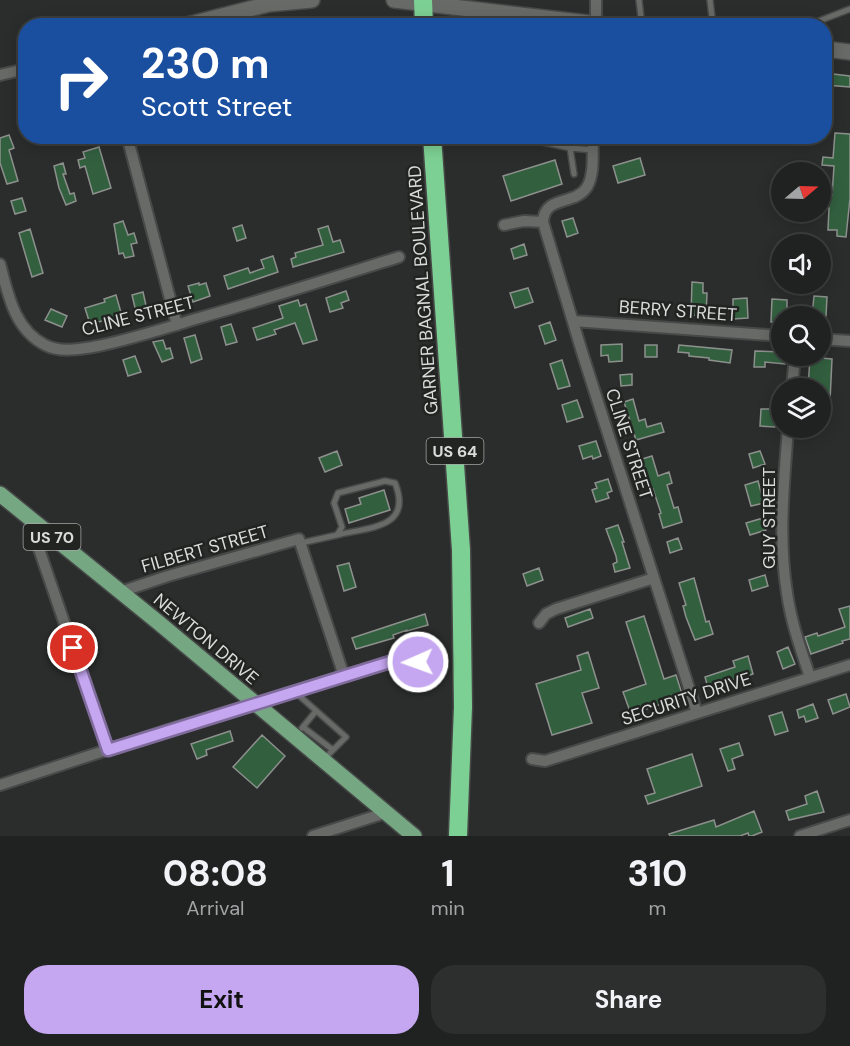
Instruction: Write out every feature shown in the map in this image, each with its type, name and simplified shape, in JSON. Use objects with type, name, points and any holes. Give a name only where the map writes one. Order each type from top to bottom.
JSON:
[{"type":"highway","points":[[423,2],[424,18]]},
{"type":"highway","name":"GARNER BAGNAL BOULEVARD","points":[[433,144],[461,550],[463,707],[458,836]]},
{"type":"main road","name":"NEWTON DRIVE","points":[[0,494],[254,705],[298,732],[327,756],[385,813],[414,836]]},
{"type":"street","points":[[214,18],[269,4],[312,0]]},
{"type":"street","points":[[394,0],[423,2],[529,18]]},
{"type":"street","points":[[596,0],[596,18]]},
{"type":"street","points":[[832,50],[850,52]]},
{"type":"street","points":[[0,75],[18,71]]},
{"type":"street","points":[[129,144],[177,325]]},
{"type":"street","points":[[504,225],[524,221],[543,222],[543,213],[548,206],[582,194],[588,186],[592,169],[592,144]]},
{"type":"street","name":"CLINE STREET","points":[[543,222],[697,713]]},
{"type":"street","name":"CLINE STREET","points":[[0,264],[10,300],[24,328],[46,346],[65,350],[97,346],[177,325],[399,257]]},
{"type":"street","name":"BERRY STREET","points":[[573,321],[771,335]]},
{"type":"street","points":[[831,339],[850,340]]},
{"type":"street","name":"GUY STREET","points":[[787,438],[782,540],[787,593],[796,636],[810,677]]},
{"type":"street","points":[[27,517],[108,750]]},
{"type":"street","points":[[300,541],[344,676]]},
{"type":"street","name":"FILBERT STREET","points":[[120,592],[168,576],[300,541]]},
{"type":"street","points":[[539,622],[546,614],[556,609],[654,578]]},
{"type":"street","points":[[0,784],[390,662],[403,660],[418,662]]},
{"type":"street","name":"SECURITY DRIVE","points":[[531,759],[545,761],[850,665]]},
{"type":"street","points":[[313,836],[385,813]]},
{"type":"street","points":[[800,836],[850,820]]},
{"type":"lane","points":[[639,0],[641,18]]},
{"type":"lane","points":[[710,0],[712,18]]},
{"type":"lane","points":[[827,18],[850,9]]},
{"type":"lane","points":[[552,144],[592,150]]},
{"type":"lane","points":[[570,148],[574,174]]},
{"type":"lane","points":[[300,541],[337,535],[392,520],[398,512],[399,503],[399,495],[394,483],[385,481],[338,493],[334,503],[342,527],[337,535]]},
{"type":"lane","points":[[295,692],[346,737],[327,756]]},
{"type":"lane","points":[[298,732],[316,711]]},
{"type":"building","points":[[832,74],[850,76],[850,87],[832,86]]},
{"type":"building","points":[[835,133],[850,134],[850,198],[846,237],[837,236],[837,230],[828,230],[828,222],[831,222],[834,166],[831,166],[831,162],[822,162],[823,157],[833,158]]},
{"type":"building","points":[[9,135],[14,148],[9,150],[18,181],[7,184],[0,163],[0,138]]},
{"type":"building","points":[[99,147],[111,188],[93,194],[85,166],[80,168],[78,160],[85,158],[83,152]]},
{"type":"building","points":[[640,158],[645,175],[618,183],[613,166]]},
{"type":"building","points":[[555,160],[562,184],[511,201],[503,176]]},
{"type":"building","points":[[63,163],[66,174],[63,174],[70,194],[74,193],[76,201],[66,205],[54,166]]},
{"type":"building","points":[[22,198],[26,211],[15,214],[11,201]]},
{"type":"building","points":[[573,218],[578,233],[567,237],[562,221]]},
{"type":"building","points":[[123,221],[128,235],[134,233],[137,243],[131,244],[134,256],[125,258],[123,253],[119,254],[114,224]]},
{"type":"building","points":[[242,225],[246,238],[237,241],[233,228]]},
{"type":"building","points":[[328,226],[333,242],[340,240],[344,252],[293,267],[291,259],[296,257],[295,253],[323,245],[318,229]]},
{"type":"building","points":[[30,229],[43,273],[32,277],[19,233]]},
{"type":"building","points":[[524,244],[527,255],[514,259],[511,249]]},
{"type":"building","points":[[273,256],[278,272],[228,289],[224,276],[248,268],[250,273],[264,268],[261,260]]},
{"type":"building","points":[[692,282],[703,283],[703,293],[707,293],[706,316],[691,315]]},
{"type":"building","points":[[199,283],[199,285],[206,283],[210,296],[193,302],[188,286]]},
{"type":"building","points":[[528,288],[533,302],[515,308],[510,293]]},
{"type":"building","points":[[346,291],[349,300],[341,303],[343,308],[330,312],[326,298]]},
{"type":"building","points":[[143,292],[147,310],[136,312],[132,295]]},
{"type":"building","points":[[116,295],[122,316],[90,324],[85,308],[105,302],[104,299]]},
{"type":"building","points":[[814,296],[827,297],[827,306],[813,306]]},
{"type":"building","points":[[747,298],[748,318],[733,319],[733,299]]},
{"type":"building","points":[[772,299],[787,300],[787,306],[772,306]]},
{"type":"building","points":[[298,300],[300,306],[306,304],[317,340],[303,344],[295,323],[274,330],[276,334],[257,340],[253,328],[283,318],[279,306]]},
{"type":"building","points":[[51,309],[67,316],[62,327],[45,320]]},
{"type":"building","points":[[550,322],[556,340],[545,344],[539,326]]},
{"type":"building","points":[[231,324],[237,342],[226,345],[221,327]]},
{"type":"building","points":[[195,335],[202,359],[191,363],[184,338]]},
{"type":"building","points":[[163,340],[166,349],[170,348],[173,358],[162,362],[153,342]]},
{"type":"building","points":[[622,344],[622,361],[609,362],[608,355],[601,356],[601,345]]},
{"type":"building","points":[[645,345],[657,345],[657,357],[645,357]]},
{"type":"building","points":[[679,345],[732,350],[730,363],[689,356],[689,353],[678,352]]},
{"type":"building","points":[[755,351],[771,352],[771,363],[765,362],[765,367],[754,367]]},
{"type":"building","points":[[135,356],[141,372],[128,376],[123,360]]},
{"type":"building","points":[[832,359],[831,380],[831,378],[809,378],[809,366],[831,366]]},
{"type":"building","points":[[562,360],[570,386],[558,389],[550,364]]},
{"type":"building","points":[[632,374],[632,385],[621,386],[620,375]]},
{"type":"building","points":[[633,399],[639,421],[645,419],[647,427],[661,423],[664,432],[636,440],[624,402]]},
{"type":"building","points":[[577,400],[583,417],[567,422],[562,405]]},
{"type":"building","points":[[761,409],[771,409],[771,427],[760,426]]},
{"type":"building","points":[[596,441],[601,456],[583,459],[579,446]]},
{"type":"building","points":[[337,451],[342,465],[325,472],[319,458]]},
{"type":"building","points":[[760,451],[765,464],[753,468],[749,454]]},
{"type":"building","points":[[652,456],[658,476],[669,472],[672,483],[667,485],[674,508],[678,507],[682,522],[663,528],[659,514],[661,513],[642,459]]},
{"type":"building","points":[[608,479],[612,491],[607,493],[609,498],[596,502],[592,490],[597,488],[595,483]]},
{"type":"building","points":[[758,481],[764,503],[751,506],[745,485]]},
{"type":"building","points":[[384,490],[390,510],[349,523],[345,509],[361,504],[359,498]]},
{"type":"building","points":[[763,518],[766,530],[750,535],[746,523]]},
{"type":"building","points":[[618,525],[630,568],[615,572],[613,564],[617,562],[616,556],[606,529]]},
{"type":"building","points":[[678,538],[682,549],[670,553],[667,542]]},
{"type":"building","points":[[349,563],[356,587],[344,591],[337,566]]},
{"type":"building","points":[[539,568],[543,580],[527,586],[523,574]]},
{"type":"building","points":[[765,575],[768,586],[752,591],[749,580]]},
{"type":"building","points":[[694,578],[706,622],[709,621],[713,634],[695,640],[686,617],[683,606],[686,605],[679,583]]},
{"type":"building","points":[[850,606],[850,639],[811,654],[805,637],[817,633],[818,636],[845,627],[839,609]]},
{"type":"building","points":[[590,609],[593,618],[568,627],[565,618]]},
{"type":"building","points":[[425,614],[428,625],[407,630],[393,635],[394,638],[356,649],[352,638]]},
{"type":"building","points":[[644,616],[664,679],[676,675],[683,697],[631,714],[623,692],[646,684],[626,622]]},
{"type":"building","points":[[788,647],[795,664],[783,669],[777,652]]},
{"type":"building","points":[[588,652],[599,688],[582,693],[592,723],[552,735],[536,684],[581,670],[577,656]]},
{"type":"building","points":[[748,656],[753,674],[708,688],[705,677],[735,667],[733,661]]},
{"type":"building","points":[[846,694],[850,707],[833,714],[828,700]]},
{"type":"building","points":[[813,704],[818,718],[806,722],[804,716],[799,718],[797,710]]},
{"type":"building","points":[[782,712],[788,731],[775,735],[769,716]]},
{"type":"building","points":[[230,731],[233,741],[206,750],[207,755],[197,759],[191,744]]},
{"type":"building","points":[[262,735],[285,756],[257,788],[233,767]]},
{"type":"building","points":[[739,743],[743,755],[732,759],[735,769],[728,771],[720,749]]},
{"type":"building","points":[[692,754],[702,786],[648,804],[645,796],[655,793],[647,769]]},
{"type":"building","points":[[817,791],[824,812],[789,820],[786,811],[807,804],[805,796]]},
{"type":"building","points":[[754,811],[762,832],[752,836],[748,833],[740,836],[670,836],[669,834],[714,820],[716,827]]},
{"type":"route","points":[[73,648],[108,750],[390,662],[403,660],[418,662]]}]
